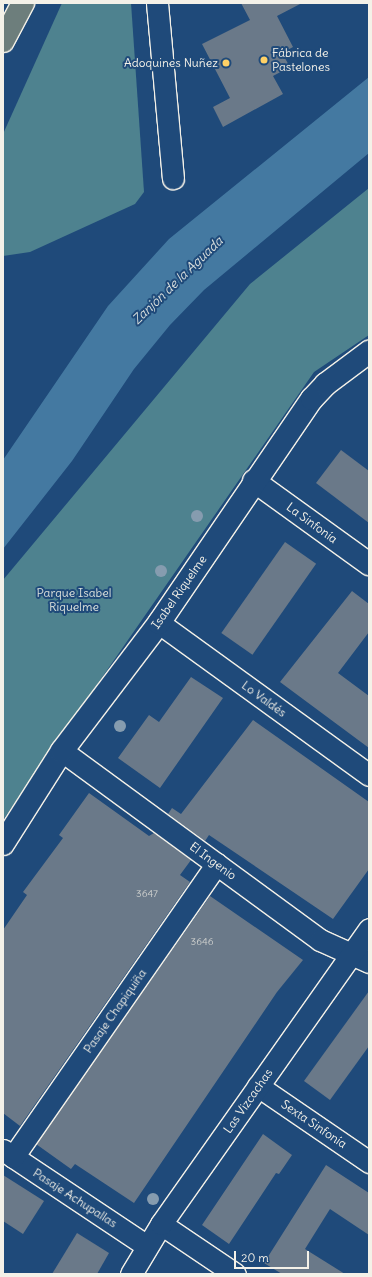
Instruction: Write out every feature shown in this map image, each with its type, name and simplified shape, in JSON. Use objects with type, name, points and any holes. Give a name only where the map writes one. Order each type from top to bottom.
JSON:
[{"type":"main road","points":[[3,41],[23,3]]},
{"type":"street","points":[[157,3],[173,178]]},
{"type":"street","name":"Isabel Riquelme","points":[[3,844],[62,750],[159,623],[254,481],[312,399],[326,384],[369,352]]},
{"type":"street","name":"La Sinfonía","points":[[254,481],[369,564]]},
{"type":"street","name":"Lo Valdés","points":[[159,623],[369,775]]},
{"type":"street","name":"El Ingenio","points":[[62,750],[320,940],[369,962]]},
{"type":"street","name":"Pasaje Chapiquiña","points":[[8,1154],[217,864]]},
{"type":"street","name":"Las Vizcachas","points":[[131,1274],[162,1224],[350,953],[369,930]]},
{"type":"street","name":"Sexta Sinfonía","points":[[258,1086],[369,1162]]},
{"type":"street","name":"Pasaje Achupallas","points":[[8,1154],[147,1246]]},
{"type":"street","points":[[162,1224],[235,1274]]},
{"type":"green space","points":[[62,3],[131,3],[144,192],[135,204],[30,252],[3,256],[3,134]]},
{"type":"green space","name":"Parque Isabel Riquelme","points":[[369,188],[369,335],[314,372],[3,820],[3,580],[250,284]]},
{"type":"water","name":"Zanjón de la Aguada","points":[[369,77],[369,153],[204,290],[170,325],[134,369],[72,461],[3,549],[3,460],[108,306],[169,239]]},
{"type":"building","name":"Fábrica de Pastelones","points":[[241,3],[302,3],[277,16],[293,47],[282,53],[290,67],[273,76],[283,94],[223,127],[213,107],[230,98],[202,44],[250,20]]},
{"type":"building","points":[[341,450],[369,471],[369,523],[316,483]]},
{"type":"building","points":[[285,542],[316,564],[252,655],[221,633]]},
{"type":"building","points":[[352,591],[369,604],[369,632],[338,673],[369,696],[369,748],[280,682]]},
{"type":"building","points":[[191,677],[223,698],[160,788],[118,758],[149,715],[159,722]]},
{"type":"building","points":[[253,720],[369,802],[369,869],[333,919],[209,835],[205,841],[168,814],[172,808],[181,814]]},
{"type":"building","points":[[89,793],[149,836],[154,833],[191,860],[180,875],[190,882],[20,1126],[3,1113],[3,930],[27,895],[23,892],[63,838],[59,835]]},
{"type":"building","points":[[210,896],[303,960],[277,992],[134,1203],[75,1164],[71,1169],[36,1144]]},
{"type":"building","points":[[369,991],[369,1046],[330,1100],[304,1081]]},
{"type":"building","points":[[263,1134],[292,1155],[279,1174],[276,1173],[229,1244],[202,1225]]},
{"type":"building","points":[[326,1165],[369,1193],[369,1235],[330,1209],[305,1249],[345,1274],[282,1274],[264,1263]]},
{"type":"building","points":[[3,1175],[44,1201],[23,1234],[3,1221]]},
{"type":"building","points":[[77,1233],[109,1253],[97,1274],[52,1274]]},
{"type":"place","name":"Fábrica de Pastelones","points":[[264,60]]},
{"type":"place","name":"Adoquines Nuñez","points":[[226,63]]}]
